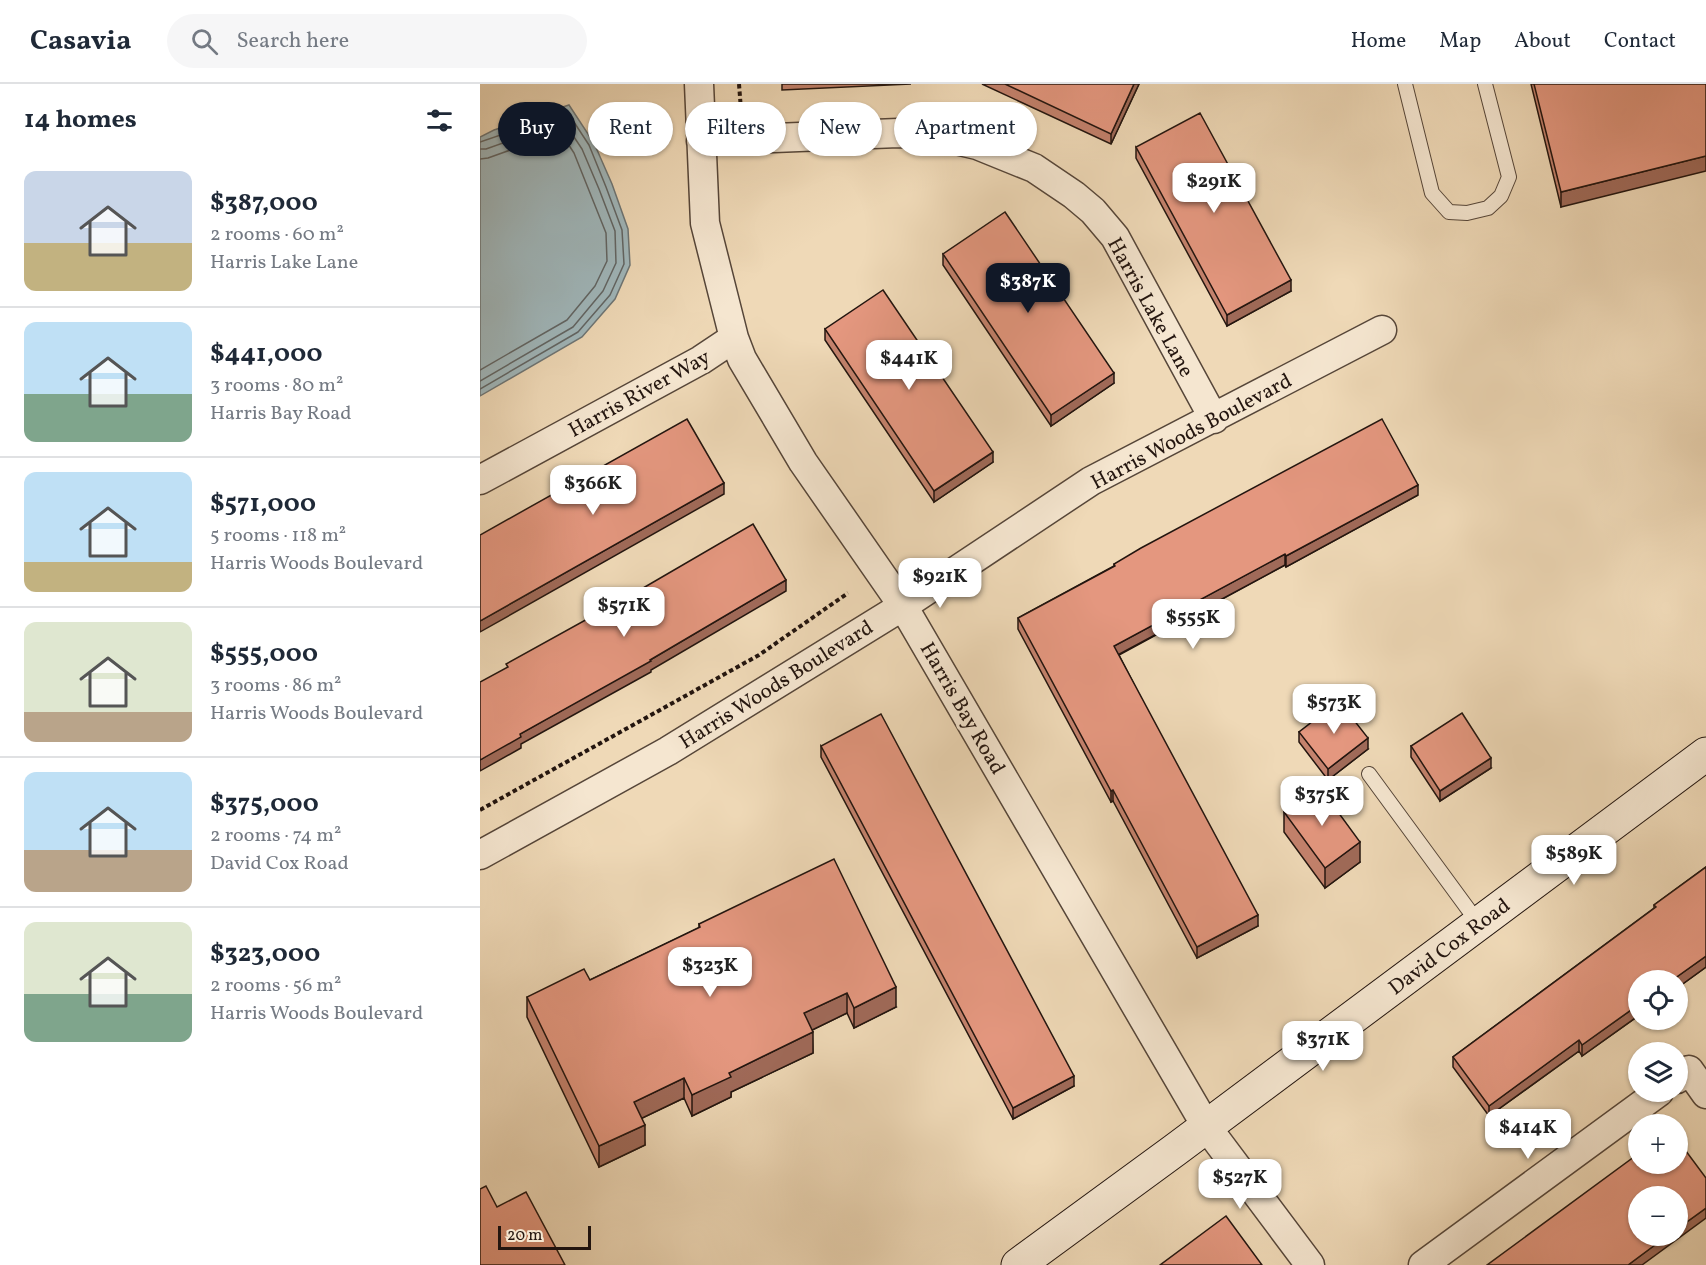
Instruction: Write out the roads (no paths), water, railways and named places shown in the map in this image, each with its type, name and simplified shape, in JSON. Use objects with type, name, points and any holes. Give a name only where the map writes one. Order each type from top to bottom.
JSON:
[{"type":"main road","name":"David Cox Road","points":[[1018,1265],[1706,754]]},
{"type":"street","name":"Harris Bay Road","points":[[699,84],[700,102]]},
{"type":"street","name":"Harris Lake Lane","points":[[786,138],[898,133],[934,135],[977,145],[1035,168],[1093,211],[1115,237],[1214,419]]},
{"type":"street","name":"Harris Bay Road","points":[[702,156],[705,223],[734,338],[742,359],[803,462],[903,606],[1206,1126],[1310,1265]]},
{"type":"street","name":"Harris Woods Boulevard","points":[[480,855],[669,751],[903,606],[1091,482],[1382,330]]},
{"type":"street","name":"Harris River Way","points":[[480,480],[701,360],[734,338]]},
{"type":"street","points":[[1688,1079],[1706,1094]]},
{"type":"street","points":[[1423,1265],[1645,1102]]},
{"type":"lane","points":[[1405,84],[1432,193],[1449,212],[1467,213],[1488,208],[1501,196],[1509,177],[1485,84]]},
{"type":"lane","points":[[1369,774],[1479,924]]},
{"type":"water","points":[[576,116],[588,134],[588,156],[600,156],[612,184],[628,229],[630,265],[615,299],[582,337],[480,396],[480,137],[498,129],[498,156],[576,156]]}]
